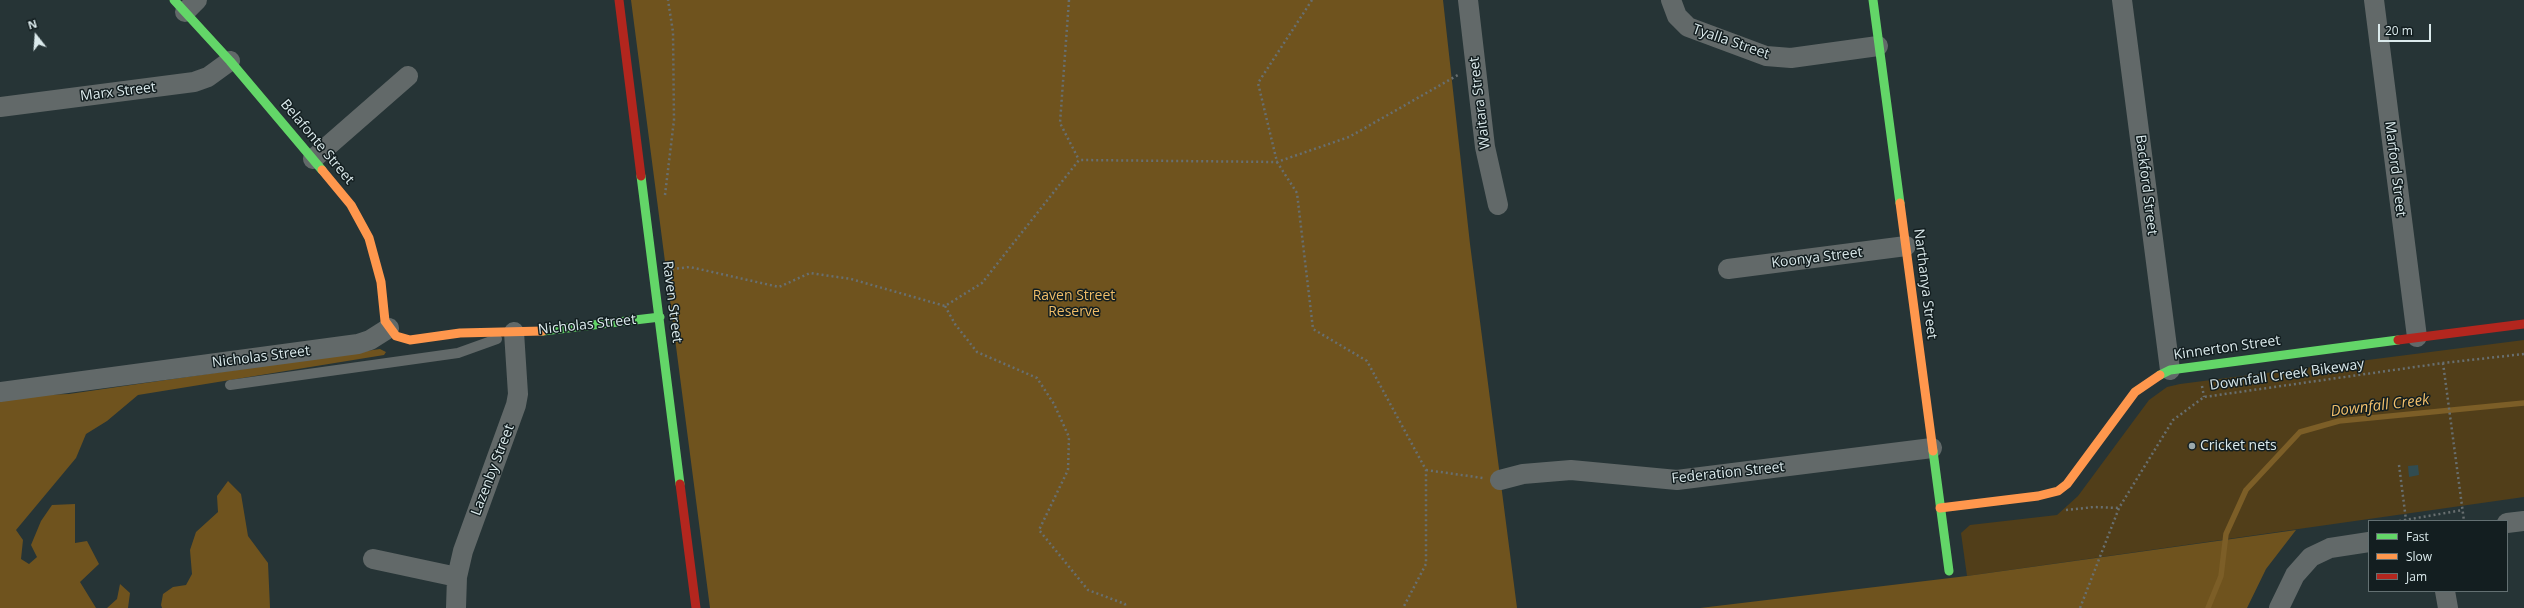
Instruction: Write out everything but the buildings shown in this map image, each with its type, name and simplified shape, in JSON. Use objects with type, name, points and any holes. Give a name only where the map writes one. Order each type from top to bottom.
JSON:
[{"type":"street","name":"Raven Street","points":[[620,0],[696,608]]},
{"type":"street","name":"Waitara Street","points":[[1468,0],[1485,147],[1498,205]]},
{"type":"street","name":"Tyalla Street","points":[[1671,0],[1677,16],[1688,27],[1766,56],[1791,58],[1878,46]]},
{"type":"street","name":"Narthanya Street","points":[[1873,0],[1949,571]]},
{"type":"street","name":"Backford Street","points":[[2122,0],[2170,370]]},
{"type":"street","name":"Marford Street","points":[[2374,0],[2417,337]]},
{"type":"street","name":"Belafonte Street","points":[[186,4],[230,61],[351,206],[369,238],[378,270],[384,316],[389,328]]},
{"type":"street","name":"Marx Street","points":[[0,107],[183,84],[208,77],[230,61]]},
{"type":"street","points":[[313,159],[408,76]]},
{"type":"street","name":"Koonya Street","points":[[1728,270],[1906,246]]},
{"type":"street","name":"Nicholas Street","points":[[0,392],[358,344],[370,340],[389,328],[400,338],[410,340],[460,333],[569,329],[660,317]]},
{"type":"street","name":"Kinnerton Street","points":[[1940,508],[2038,496],[2058,491],[2066,484],[2135,392],[2151,379],[2170,370],[2524,324]]},
{"type":"street","name":"Lazenby Street","points":[[456,608],[457,577],[468,537],[516,405],[518,394],[514,332]]},
{"type":"street","name":"Federation Street","points":[[1500,480],[1523,474],[1571,470],[1678,480],[1932,448]]},
{"type":"street","points":[[2508,523],[2524,521]]},
{"type":"street","points":[[2279,608],[2295,575],[2311,556],[2330,548],[2368,542]]},
{"type":"street","points":[[374,559],[457,577]]},
{"type":"street","points":[[2445,592],[2448,608]]},
{"type":"lane","name":"Nicholas Street","points":[[230,385],[458,353],[514,332]]},
{"type":"path","points":[[665,198],[674,120],[673,32],[668,0]]},
{"type":"path","points":[[1070,0],[1060,123],[1079,160]]},
{"type":"path","points":[[1312,0],[1258,82],[1277,162],[1297,193],[1313,329],[1367,361],[1426,470],[1426,564],[1403,608]]},
{"type":"path","points":[[1079,160],[1277,162],[1349,137],[1476,65]]},
{"type":"path","points":[[945,306],[982,283],[1079,160]]},
{"type":"path","points":[[654,271],[690,267],[779,287],[810,273],[851,279],[945,306],[955,324],[978,352],[1037,378],[1054,404],[1069,437],[1068,470],[1039,530],[1088,590],[1125,604],[1125,608]]},
{"type":"path","name":"Downfall Creek Bikeway","points":[[2080,608],[2119,508],[2173,420],[2204,397],[2443,363],[2524,354]]},
{"type":"path","points":[[2443,363],[2464,520]]},
{"type":"path","points":[[2399,465],[2406,520],[2463,510]]},
{"type":"path","points":[[1426,470],[1500,480]]},
{"type":"shaded area","points":[[2524,340],[2524,497],[1967,576],[1961,533],[1970,525],[2057,515],[2078,496],[2149,400],[2167,387],[2180,384]]},
{"type":"green space","name":"Raven Street Reserve","points":[[631,0],[1443,0],[1470,244],[1517,608],[710,608]]},
{"type":"green space","points":[[380,349],[386,352],[384,355],[138,395],[107,421],[86,434],[76,458],[16,530],[23,540],[21,559],[29,564],[37,557],[31,545],[41,521],[52,505],[75,504],[75,543],[87,541],[99,564],[80,582],[96,608],[0,608],[0,400],[18,396],[69,394]]},
{"type":"green space","points":[[228,481],[241,494],[248,536],[268,563],[270,608],[162,608],[161,605],[163,594],[173,587],[186,585],[192,574],[190,550],[196,532],[218,512],[217,496]]},
{"type":"green space","points":[[2296,530],[2266,569],[2247,608],[1700,608],[1967,576]]},
{"type":"green space","points":[[120,584],[130,593],[128,608],[107,608],[117,599]]},
{"type":"waterway","name":"Downfall Creek","points":[[2208,608],[2221,576],[2226,534],[2246,490],[2300,432],[2339,421],[2524,403]]},
{"type":"traffic: fast","points":[[174,0],[230,61],[322,170]]},
{"type":"traffic: fast","points":[[1873,0],[1900,203]]},
{"type":"traffic: fast","points":[[641,176],[680,484]]},
{"type":"traffic: fast","points":[[543,331],[660,317]]},
{"type":"traffic: fast","points":[[2160,375],[2170,370],[2398,340]]},
{"type":"traffic: fast","points":[[1933,451],[1949,571]]},
{"type":"traffic: slow","points":[[322,170],[351,205],[369,238],[381,282],[385,321],[396,336],[410,340],[460,333],[543,331]]},
{"type":"traffic: slow","points":[[1900,203],[1933,451]]},
{"type":"traffic: slow","points":[[1940,508],[2038,496],[2058,491],[2067,484],[2135,392],[2160,375]]},
{"type":"traffic: jam","points":[[619,0],[641,176]]},
{"type":"traffic: jam","points":[[2398,340],[2524,324]]},
{"type":"traffic: jam","points":[[680,484],[696,608]]},
{"type":"place","name":"Cricket nets","points":[[2192,446]]}]
